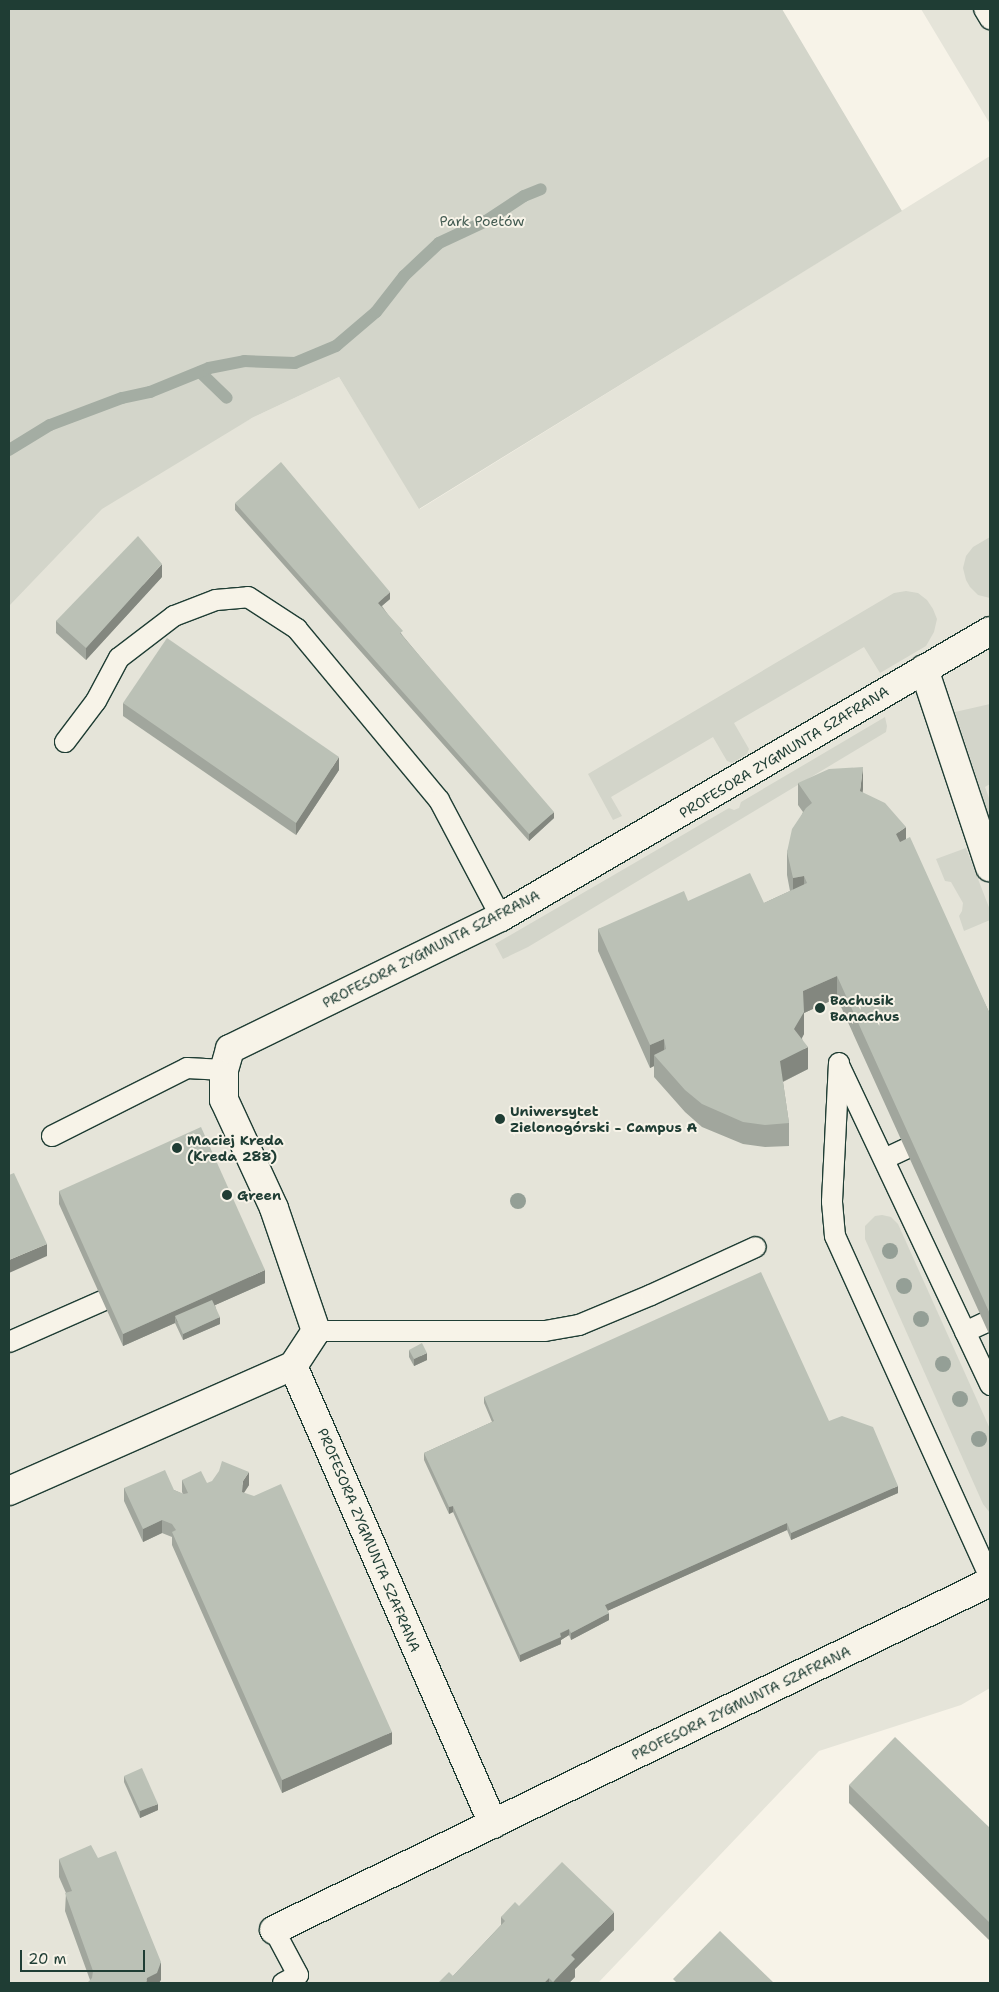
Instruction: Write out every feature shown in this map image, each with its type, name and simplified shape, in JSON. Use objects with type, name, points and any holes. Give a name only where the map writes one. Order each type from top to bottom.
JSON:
[{"type":"street","name":"PROFESORA ZYGMUNTA SZAFRANA","points":[[316,1331],[274,1208],[224,1100],[224,1070],[230,1049],[501,917],[990,630]]},
{"type":"street","points":[[924,669],[990,867]]},
{"type":"street","points":[[9,1491],[293,1366],[316,1331]]},
{"type":"street","name":"PROFESORA ZYGMUNTA SZAFRANA","points":[[293,1366],[493,1824]]},
{"type":"street","name":"PROFESORA ZYGMUNTA SZAFRANA","points":[[274,1930],[990,1582]]},
{"type":"lane","points":[[984,9],[990,19]]},
{"type":"lane","points":[[65,742],[96,701],[119,658],[174,616],[216,600],[248,597],[297,629],[439,800],[501,917]]},
{"type":"lane","points":[[990,1385],[838,1063],[832,1202],[835,1236],[990,1578]]},
{"type":"lane","points":[[52,1136],[187,1068],[224,1070]]},
{"type":"lane","points":[[884,1159],[905,1149]]},
{"type":"lane","points":[[316,1331],[545,1331],[579,1325],[651,1296],[756,1247]]},
{"type":"lane","points":[[9,1342],[102,1301]]},
{"type":"lane","points":[[965,1332],[984,1323]]},
{"type":"lane","points":[[274,1930],[298,1975],[283,1983]]},
{"type":"shaded area","points":[[921,9],[990,9],[990,124]]},
{"type":"shaded area","name":"Uniwersytet Zielonogórski - Campus A","points":[[990,156],[990,1688],[961,1705],[819,1751],[598,1983],[9,1983],[9,550],[252,418],[339,377],[420,509]]},
{"type":"green space","name":"Park Poetów","points":[[9,9],[782,9],[902,211],[419,509],[339,377],[252,418],[102,509],[9,606]]},
{"type":"green space","points":[[990,537],[990,598],[978,595],[970,587],[963,568],[966,556],[973,547]]},
{"type":"green space","points":[[906,591],[918,593],[927,600],[937,619],[934,632],[926,646],[880,673],[864,647],[734,723],[749,749],[747,754],[732,763],[727,761],[713,737],[611,797],[622,816],[613,820],[588,774],[894,593]]},
{"type":"green space","points":[[990,704],[990,784],[985,787],[990,801],[990,819],[955,712]]},
{"type":"green space","points":[[885,717],[886,732],[528,947],[503,959],[495,944],[729,808],[734,810],[739,808],[741,802]]},
{"type":"green space","points":[[966,848],[990,910],[990,920],[964,931],[959,916],[963,903],[951,882],[945,881],[936,859]]},
{"type":"green space","points":[[875,1216],[891,1217],[898,1224],[990,1429],[990,1513],[983,1504],[865,1239],[865,1226]]},
{"type":"building","points":[[281,462],[390,592],[378,603],[403,631],[400,633],[554,812],[529,834],[235,503]]},
{"type":"building","points":[[138,536],[162,564],[86,648],[56,621]]},
{"type":"building","points":[[167,638],[339,757],[296,823],[123,703]]},
{"type":"building","points":[[863,767],[860,791],[885,803],[906,827],[896,834],[900,842],[910,837],[990,1014],[990,1314],[837,976],[803,991],[804,1012],[794,1029],[808,1047],[780,1061],[789,1123],[765,1125],[743,1122],[702,1104],[685,1090],[654,1055],[666,1049],[664,1039],[650,1045],[598,929],[684,891],[688,901],[750,873],[764,903],[807,883],[804,876],[793,878],[787,852],[792,829],[806,808],[812,803],[798,783],[829,769]]},
{"type":"building","points":[[201,1127],[265,1270],[123,1334],[59,1191]]},
{"type":"building","points":[[14,1173],[47,1244],[9,1260],[9,1175]]},
{"type":"building","points":[[761,1272],[829,1421],[842,1416],[873,1427],[898,1486],[791,1533],[787,1523],[605,1605],[609,1613],[571,1633],[569,1629],[560,1633],[561,1637],[520,1655],[453,1506],[449,1507],[424,1453],[494,1421],[484,1397]]},
{"type":"building","points":[[212,1300],[220,1317],[183,1334],[175,1316]]},
{"type":"building","points":[[422,1343],[427,1353],[414,1359],[409,1350]]},
{"type":"building","points":[[222,1461],[249,1472],[243,1481],[242,1492],[254,1496],[281,1484],[392,1732],[282,1780],[172,1532],[176,1530],[172,1524],[162,1520],[143,1529],[124,1488],[165,1470],[174,1490],[184,1494],[188,1493],[182,1480],[201,1471],[207,1483],[212,1481],[219,1471]]},
{"type":"building","points":[[895,1737],[990,1828],[990,1923],[849,1785]]},
{"type":"building","points":[[142,1768],[158,1804],[140,1811],[124,1776]]},
{"type":"building","points":[[91,1845],[98,1858],[116,1851],[161,1962],[157,1973],[147,1978],[146,1983],[87,1983],[92,1978],[93,1971],[65,1893],[72,1891],[59,1859]]},
{"type":"building","points":[[562,1862],[614,1912],[571,1955],[575,1959],[553,1982],[549,1978],[544,1983],[438,1983],[449,1972],[453,1976],[505,1921],[501,1917],[515,1902],[519,1906]]},
{"type":"building","points":[[720,1931],[774,1983],[677,1983],[673,1979]]},
{"type":"waterway","points":[[9,450],[50,425],[122,398],[150,392],[209,368],[244,361],[295,363],[336,346],[376,312],[404,276],[439,243],[486,221],[524,196],[541,189]]},
{"type":"waterway","points":[[200,372],[227,398]]},
{"type":"place","name":"Bachusik Banachus","points":[[820,1008]]},
{"type":"place","name":"Uniwersytet Zielonogórski - Campus A","points":[[500,1119]]},
{"type":"place","name":"Maciej Kreda (Kreda 288)","points":[[177,1148]]},
{"type":"place","name":"Green","points":[[227,1195]]}]
